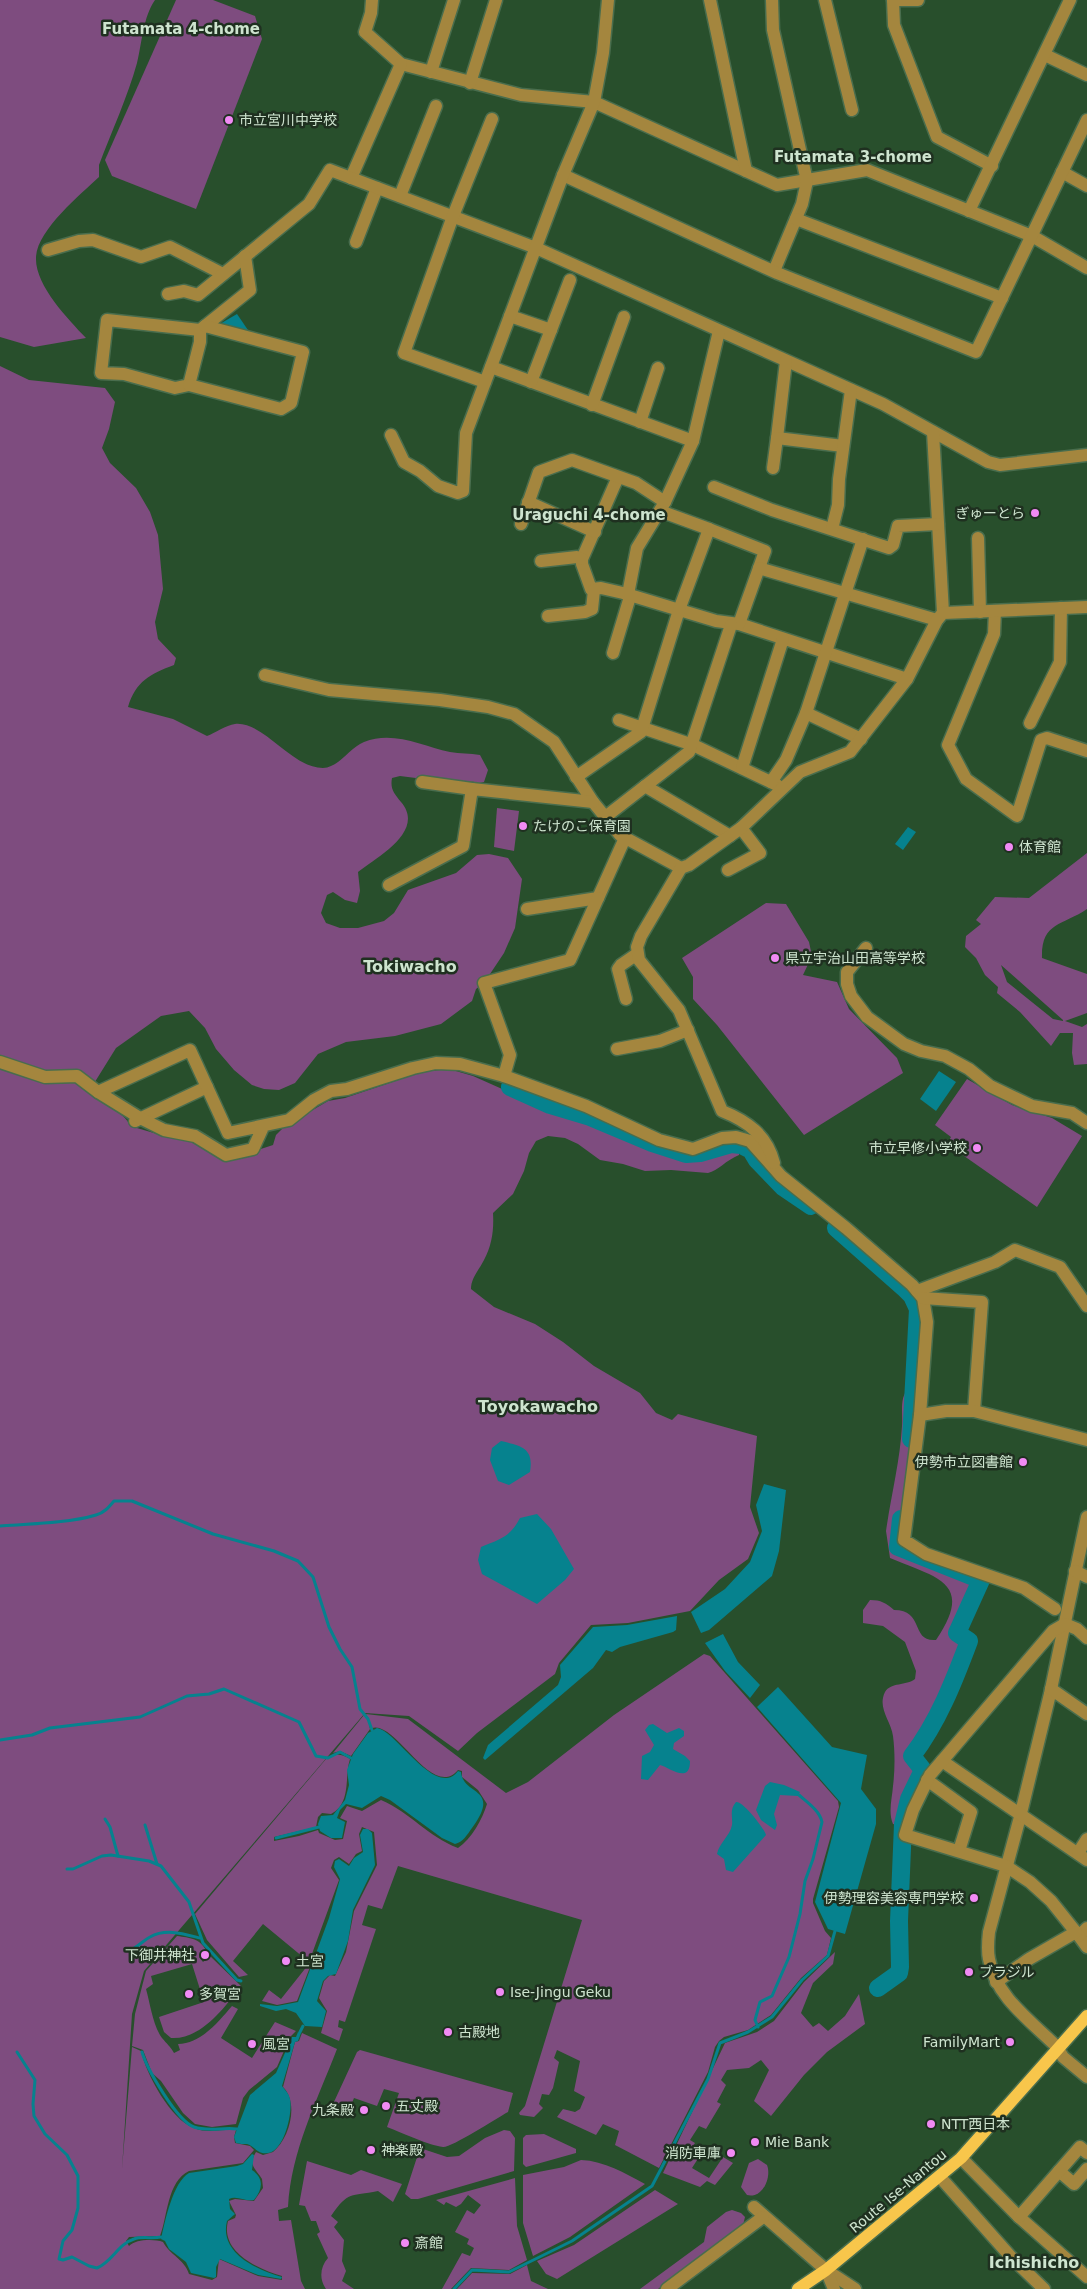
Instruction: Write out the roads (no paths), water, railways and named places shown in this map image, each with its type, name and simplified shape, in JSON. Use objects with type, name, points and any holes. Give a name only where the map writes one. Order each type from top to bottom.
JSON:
[{"type":"main road","name":"Route Ise-Nantou","points":[[798,2289],[826,2270],[961,2158],[1024,2089],[1057,2047],[1087,2016]]},
{"type":"street","points":[[372,0],[371,13],[365,32],[402,64],[521,95],[594,102],[776,185],[867,170],[1032,236],[1087,268]]},
{"type":"street","points":[[432,72],[454,0]]},
{"type":"street","points":[[470,83],[496,0]]},
{"type":"street","points":[[391,435],[404,462],[420,470],[438,486],[458,493],[463,491],[465,438],[563,175],[594,102],[603,53],[608,0]]},
{"type":"street","points":[[710,0],[746,171]]},
{"type":"street","points":[[772,0],[773,30],[807,181],[796,219],[774,271]]},
{"type":"street","points":[[826,0],[852,110]]},
{"type":"street","points":[[918,0],[893,0],[894,25],[937,137],[992,166]]},
{"type":"street","points":[[969,211],[1070,0]]},
{"type":"street","points":[[1045,55],[1087,75]]},
{"type":"street","points":[[352,178],[402,64]]},
{"type":"street","points":[[400,196],[436,106]]},
{"type":"street","points":[[485,382],[404,353],[453,216],[492,119]]},
{"type":"street","points":[[563,175],[774,271],[976,352],[1087,120]]},
{"type":"street","points":[[168,294],[184,291],[198,295],[309,204],[330,170],[536,248],[883,404],[995,464],[1087,456]]},
{"type":"street","points":[[1062,172],[1087,186]]},
{"type":"street","points":[[356,242],[377,188]]},
{"type":"street","points":[[796,219],[1002,298]]},
{"type":"street","points":[[48,250],[79,241],[93,240],[141,257],[170,248],[223,274]]},
{"type":"street","points":[[189,385],[202,328],[250,290],[245,256]]},
{"type":"street","points":[[531,382],[570,280]]},
{"type":"street","points":[[510,316],[551,330]]},
{"type":"street","points":[[592,405],[624,317]]},
{"type":"street","points":[[107,320],[202,328],[304,352],[291,402],[281,409],[189,385],[175,388],[124,374],[101,374],[107,320]]},
{"type":"street","points":[[613,653],[630,594],[637,548],[662,507],[693,441],[719,331]]},
{"type":"street","points":[[773,468],[786,361]]},
{"type":"street","points":[[491,367],[693,441]]},
{"type":"street","points":[[640,422],[658,368]]},
{"type":"street","points":[[832,529],[838,505],[851,390]]},
{"type":"street","points":[[776,785],[807,768],[850,752],[907,679],[940,617],[938,524],[933,432]]},
{"type":"street","points":[[777,438],[844,446]]},
{"type":"street","points":[[521,524],[539,472],[572,460],[636,483],[662,507],[765,552],[735,625],[689,752],[604,818]]},
{"type":"street","points":[[618,477],[582,558],[589,587],[594,590],[601,588],[630,594],[679,610],[783,638],[907,679]]},
{"type":"street","points":[[714,487],[772,510],[889,548],[893,545],[898,526],[938,524]]},
{"type":"street","points":[[528,502],[595,532]]},
{"type":"street","points":[[576,777],[640,732],[679,610],[709,529]]},
{"type":"street","points":[[978,538],[980,612]]},
{"type":"street","points":[[626,999],[618,969],[637,954],[640,936],[680,868],[689,865],[741,828],[776,785],[806,713],[863,539]]},
{"type":"street","points":[[541,561],[582,558]]},
{"type":"street","points":[[759,568],[940,617],[980,612],[1087,607]]},
{"type":"street","points":[[548,616],[585,612],[592,609],[594,590]]},
{"type":"street","points":[[1030,723],[1060,662],[1061,608]]},
{"type":"street","points":[[996,611],[994,634],[948,745],[966,779],[1016,816],[1041,740],[1047,738],[1087,751]]},
{"type":"street","points":[[742,768],[783,638]]},
{"type":"street","points":[[265,675],[329,690],[440,700],[488,707],[514,714],[554,742],[604,818],[626,838],[680,868]]},
{"type":"street","points":[[806,713],[861,739]]},
{"type":"street","points":[[619,720],[693,745],[776,785]]},
{"type":"street","points":[[422,782],[593,802]]},
{"type":"street","points":[[645,786],[730,836]]},
{"type":"street","points":[[389,885],[463,846],[472,789]]},
{"type":"street","points":[[728,870],[760,853],[741,828]]},
{"type":"street","points":[[504,1076],[510,1055],[484,983],[570,960],[626,838]]},
{"type":"street","points":[[527,909],[598,898]]},
{"type":"street","points":[[866,948],[847,972],[847,978],[851,996],[867,1018],[904,1044],[921,1051],[944,1056],[969,1069],[990,1086],[1032,1106],[1072,1113],[1087,1123]]},
{"type":"street","points":[[637,954],[679,1010],[722,1111],[743,1120],[756,1130],[772,1156],[775,1170]]},
{"type":"street","points":[[617,1049],[660,1042],[688,1030]]},
{"type":"street","points":[[98,1092],[190,1050],[228,1134],[289,1120],[314,1100],[331,1091],[347,1089],[412,1068],[436,1063],[460,1064],[504,1076],[573,1101],[628,1124],[659,1140],[685,1147],[698,1148],[722,1138],[743,1139],[754,1144],[775,1170],[846,1228],[920,1295],[927,1322],[920,1415],[904,1540],[926,1554],[1024,1588],[1055,1609]]},
{"type":"street","points":[[0,1062],[45,1077],[77,1076],[135,1120],[164,1130],[195,1136],[226,1155],[253,1149],[264,1127]]},
{"type":"street","points":[[135,1120],[207,1088]]},
{"type":"street","points":[[920,1295],[996,1262],[1015,1250],[1060,1267],[1087,1306]]},
{"type":"street","points":[[920,1295],[982,1302],[974,1411]]},
{"type":"street","points":[[920,1415],[946,1410],[974,1411],[1087,1440]]},
{"type":"street","points":[[1087,1517],[1051,1689],[1020,1817],[989,1932],[988,1957],[996,1982],[1013,2003],[1057,2047],[1063,2057],[1087,2077]]},
{"type":"street","points":[[1075,1571],[1087,1577]]},
{"type":"street","points":[[1065,1624],[1077,1629],[1087,1638]]},
{"type":"street","points":[[1065,1624],[1053,1631],[927,1780],[912,1810],[905,1835],[1006,1866],[1030,1882],[1051,1901],[1081,1932],[1087,1947]]},
{"type":"street","points":[[1051,1689],[1087,1714]]},
{"type":"street","points":[[942,1761],[1020,1817],[1082,1856],[1087,1838]]},
{"type":"street","points":[[927,1780],[971,1812],[959,1852]]},
{"type":"street","points":[[996,1982],[1029,1959],[1081,1932]]},
{"type":"street","points":[[1019,2217],[1080,2147],[1087,2153]]},
{"type":"street","points":[[961,2158],[1019,2217],[1087,2277]]},
{"type":"street","points":[[1059,2171],[1074,2184],[1087,2169]]},
{"type":"street","points":[[940,2177],[1039,2287]]},
{"type":"street","points":[[754,2207],[763,2217],[826,2270],[855,2289]]},
{"type":"street","points":[[674,2287],[763,2217]]},
{"type":"street","points":[[826,2270],[834,2289]]},
{"type":"water","points":[[237,314],[250,333],[218,325]]},
{"type":"water","points":[[908,827],[916,832],[903,850],[895,844]]},
{"type":"water","points":[[939,1071],[956,1082],[936,1111],[920,1099]]},
{"type":"water","points":[[501,1441],[525,1449],[530,1458],[530,1472],[509,1485],[498,1481],[490,1460],[492,1448]]},
{"type":"water","points":[[764,1484],[786,1490],[779,1551],[772,1576],[709,1630],[701,1633],[691,1612],[725,1589],[750,1562],[762,1531],[756,1505]]},
{"type":"water","points":[[537,1514],[551,1529],[574,1569],[565,1580],[537,1604],[482,1574],[478,1560],[481,1547],[504,1537],[520,1518]]},
{"type":"water","points":[[677,1616],[676,1630],[673,1632],[620,1647],[612,1652],[606,1650],[593,1668],[485,1760],[483,1758],[488,1745],[558,1685],[561,1677],[560,1665],[593,1627],[627,1625]]},
{"type":"water","points":[[723,1634],[738,1662],[760,1685],[750,1698],[725,1671],[705,1643]]},
{"type":"water","points":[[778,1687],[832,1747],[867,1755],[861,1789],[876,1809],[876,1824],[845,1934],[828,1929],[815,1902],[841,1803],[757,1707]]},
{"type":"water","points":[[653,1724],[667,1733],[679,1728],[684,1731],[684,1736],[674,1743],[673,1749],[690,1761],[687,1772],[678,1773],[660,1765],[648,1780],[641,1779],[642,1756],[650,1752],[654,1745],[645,1730],[649,1725]]},
{"type":"water","points":[[377,1728],[395,1740],[428,1771],[439,1777],[449,1778],[458,1771],[461,1772],[463,1780],[482,1799],[483,1805],[480,1815],[465,1838],[460,1842],[455,1844],[442,1838],[390,1800],[381,1796],[362,1808],[346,1804],[340,1810],[337,1818],[345,1822],[342,1838],[331,1838],[320,1831],[318,1824],[321,1816],[333,1815],[345,1800],[349,1785],[347,1770],[353,1754],[368,1733]]},
{"type":"water","points":[[770,1782],[784,1785],[800,1792],[798,1796],[780,1795],[774,1814],[777,1825],[775,1830],[761,1820],[756,1810],[765,1786]]},
{"type":"water","points":[[736,1802],[748,1810],[766,1835],[733,1872],[726,1870],[724,1859],[717,1854],[731,1829],[732,1811]]},
{"type":"water","points":[[363,1829],[368,1829],[372,1833],[375,1865],[353,1910],[348,1941],[336,1974],[328,1976],[323,1981],[317,2001],[326,2011],[322,2027],[305,2026],[296,2013],[286,2009],[276,2011],[260,2006],[260,2004],[277,2006],[298,2002],[329,1918],[340,1879],[334,1867],[335,1861],[339,1859],[349,1866],[354,1858],[363,1852],[360,1835]]},
{"type":"water","points":[[298,2032],[301,2033],[298,2041],[295,2042],[282,2086],[289,2096],[291,2105],[289,2122],[283,2139],[274,2151],[268,2153],[261,2153],[247,2144],[236,2143],[234,2137],[250,2095],[276,2073],[292,2037],[296,2037]]},
{"type":"water","points":[[252,2154],[254,2155],[252,2170],[259,2177],[261,2184],[259,2192],[254,2200],[229,2199],[230,2209],[235,2214],[227,2221],[226,2232],[234,2251],[242,2258],[262,2270],[282,2277],[281,2279],[258,2275],[220,2259],[216,2267],[216,2277],[214,2278],[191,2273],[186,2262],[169,2249],[165,2241],[161,2239],[170,2203],[178,2185],[189,2173],[237,2166],[243,2164]]},
{"type":"waterway","points":[[510,1087],[550,1105],[590,1117],[652,1143],[686,1154],[700,1153],[731,1144],[741,1145],[751,1150],[757,1160],[783,1187],[811,1206]]},
{"type":"waterway","points":[[836,1228],[904,1288],[912,1296],[918,1309],[911,1439]]},
{"type":"waterway","points":[[0,1526],[49,1523],[86,1518],[101,1513],[114,1501],[132,1501],[213,1534],[274,1551],[298,1561],[313,1577],[329,1627],[352,1667],[360,1709],[368,1719],[372,1730]]},
{"type":"waterway","points":[[878,1988],[899,1973],[900,1967],[899,1921],[903,1824],[909,1799],[923,1770],[912,1756],[930,1729],[945,1701],[969,1641],[957,1633],[981,1580],[898,1547],[901,1519]]},
{"type":"waterway","points":[[0,1740],[32,1735],[50,1728],[140,1717],[187,1696],[209,1694],[224,1689],[299,1722],[316,1756],[328,1758],[340,1752],[351,1758]]},
{"type":"waterway","points":[[758,2027],[755,2020],[760,2002],[772,1996],[789,1957],[800,1914],[805,1881],[813,1859],[822,1822],[816,1810],[799,1795]]},
{"type":"waterway","points":[[105,1819],[110,1827],[118,1856]]},
{"type":"waterway","points":[[145,1825],[157,1864]]},
{"type":"waterway","points":[[276,1838],[319,1827]]},
{"type":"waterway","points":[[67,1869],[73,1869],[102,1856],[111,1855],[149,1861],[161,1866],[189,1902],[203,1943],[237,1980],[241,1981]]},
{"type":"waterway","points":[[454,2289],[472,2270],[509,2272],[572,2241],[652,2186],[708,2079],[720,2043],[748,2032],[772,2017],[802,1980],[828,1956],[835,1931]]},
{"type":"waterway","points":[[134,1948],[150,1937],[162,1933],[169,1932],[200,1938]]},
{"type":"waterway","points":[[300,2032],[303,2026]]},
{"type":"waterway","points":[[17,2052],[35,2080],[34,2116],[45,2134],[67,2155],[78,2176],[78,2208],[72,2230],[63,2241],[59,2259],[63,2260],[72,2257],[97,2268],[107,2262],[128,2241],[137,2238],[161,2237]]},
{"type":"waterway","points":[[142,2052],[163,2094],[187,2123],[194,2127],[205,2129],[237,2129]]},
{"type":"place","name":"市立宮川中学校","points":[[229,120]]},
{"type":"place","name":"ぎゅーとら","points":[[1035,513]]},
{"type":"place","name":"たけのこ保育園","points":[[523,826]]},
{"type":"place","name":"体育館","points":[[1009,847]]},
{"type":"place","name":"県立宇治山田高等学校","points":[[775,958]]},
{"type":"place","name":"市立早修小学校","points":[[977,1148]]},
{"type":"place","name":"伊勢市立図書館","points":[[1023,1462]]},
{"type":"place","name":"伊勢理容美容専門学校","points":[[974,1898]]},
{"type":"place","name":"下御井神社","points":[[205,1955]]},
{"type":"place","name":"土宮","points":[[286,1961]]},
{"type":"place","name":"ブラジル","points":[[969,1972]]},
{"type":"place","name":"Ise-Jingu Geku","points":[[500,1992]]},
{"type":"place","name":"多賀宮","points":[[189,1994]]},
{"type":"place","name":"古殿地","points":[[448,2032]]},
{"type":"place","name":"FamilyMart","points":[[1010,2042]]},
{"type":"place","name":"風宮","points":[[252,2044]]},
{"type":"place","name":"五丈殿","points":[[386,2106]]},
{"type":"place","name":"九条殿","points":[[364,2110]]},
{"type":"place","name":"NTT西日本","points":[[931,2124]]},
{"type":"place","name":"Mie Bank","points":[[755,2142]]},
{"type":"place","name":"神楽殿","points":[[371,2150]]},
{"type":"place","name":"消防車庫","points":[[731,2153]]},
{"type":"place","name":"斎館","points":[[405,2243]]},
{"type":"district","name":"Futamata 4-chome","points":[[181,29]]},
{"type":"district","name":"Futamata 3-chome","points":[[853,157]]},
{"type":"district","name":"Uraguchi 4-chome","points":[[589,515]]},
{"type":"district","name":"Tokiwacho","points":[[410,966]]},
{"type":"district","name":"Toyokawacho","points":[[538,1406]]},
{"type":"district","name":"Ichishicho","points":[[1034,2262]]}]
